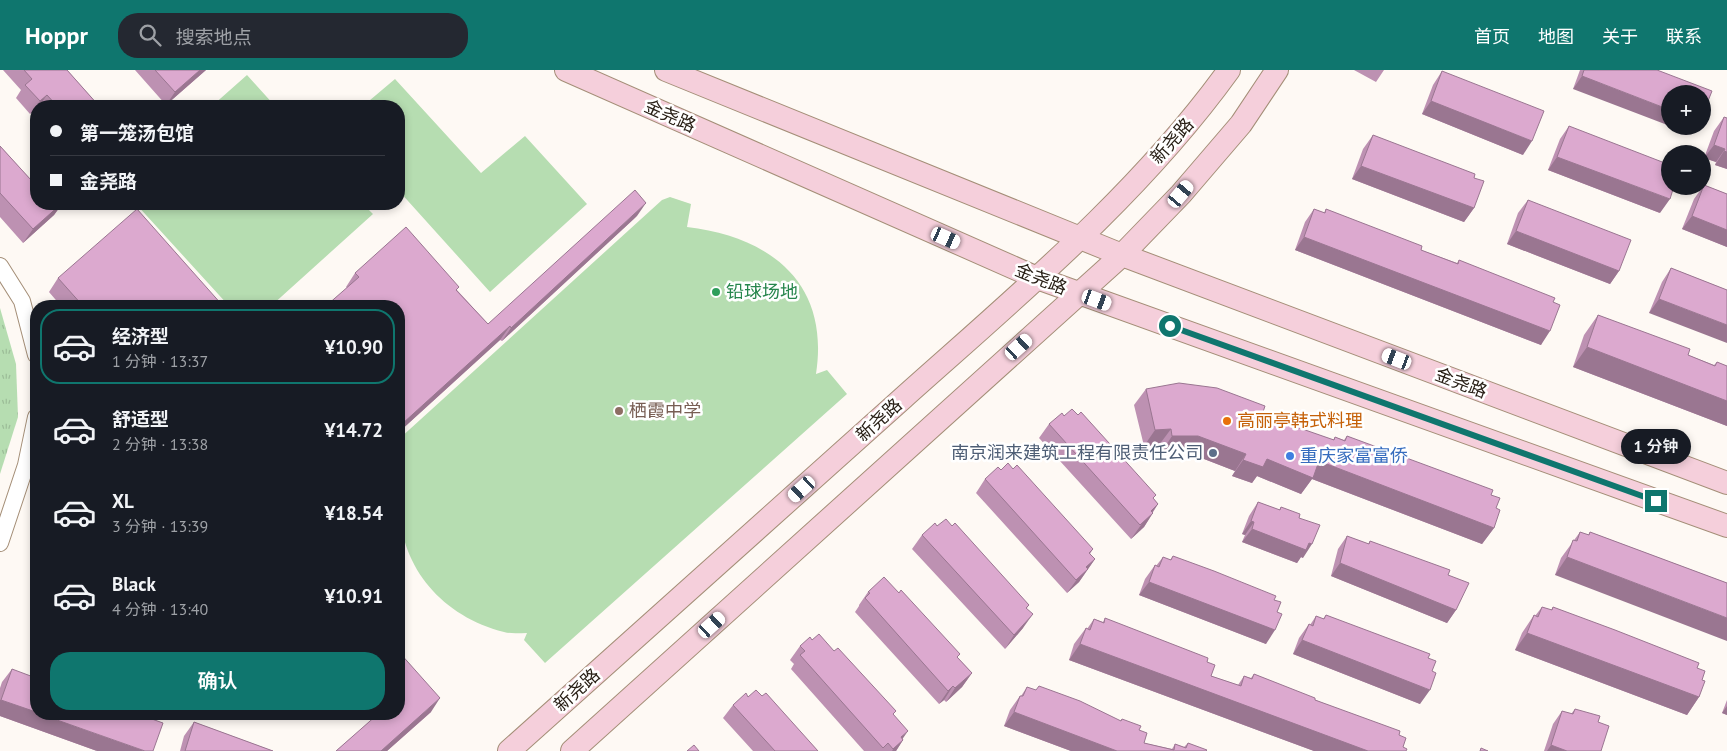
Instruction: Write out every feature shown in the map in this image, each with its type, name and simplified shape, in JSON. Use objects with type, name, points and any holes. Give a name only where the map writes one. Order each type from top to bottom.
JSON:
[{"type":"main road","name":"金尧路","points":[[566,70],[1037,278],[1727,526]]},
{"type":"main road","name":"金尧路","points":[[666,70],[1122,255],[1727,483]]},
{"type":"main road","name":"新尧路","points":[[509,751],[1037,278],[1147,170],[1200,110],[1229,70]]},
{"type":"main road","points":[[572,751],[1122,255],[1181,194],[1241,124],[1277,70]]},
{"type":"street","points":[[0,266],[22,302],[30,332]]},
{"type":"street","points":[[0,543],[26,465],[30,446]]},
{"type":"green space","points":[[247,75],[270,100],[219,100]]},
{"type":"green space","points":[[395,79],[481,173],[525,136],[587,204],[490,292],[405,198],[405,100],[370,100]]},
{"type":"green space","points":[[670,197],[691,204],[687,227],[717,232],[745,241],[768,254],[788,270],[803,290],[814,314],[818,342],[816,374],[827,370],[847,394],[545,663],[524,640],[527,633],[507,633],[480,624],[458,612],[424,580],[412,560],[405,541],[405,434],[662,200]]},
{"type":"green space","points":[[141,210],[369,210],[373,214],[278,300],[224,300]]},
{"type":"green space","points":[[0,308],[16,364],[18,417],[0,474]]},
{"type":"building","points":[[24,70],[67,70],[94,100],[52,100],[47,95],[39,100],[25,85],[32,79]]},
{"type":"building","points":[[155,70],[200,70],[175,92]]},
{"type":"building","points":[[1584,70],[1657,70],[1696,85],[1661,85],[1661,107],[1582,76]]},
{"type":"building","points":[[1442,71],[1544,111],[1532,141],[1431,101]]},
{"type":"building","points":[[1724,117],[1727,118],[1727,152],[1724,151],[1725,149],[1714,145]]},
{"type":"building","points":[[1569,126],[1661,162],[1661,195],[1671,195],[1670,199],[1557,157]]},
{"type":"building","points":[[1373,135],[1475,174],[1474,178],[1484,181],[1474,208],[1361,166]]},
{"type":"building","points":[[0,146],[30,179],[30,210],[54,210],[33,229],[0,193]]},
{"type":"building","points":[[1711,188],[1727,194],[1727,230],[1692,216],[1700,195],[1711,195]]},
{"type":"building","points":[[635,190],[646,203],[511,328],[510,326],[405,421],[405,300],[333,300],[359,277],[355,273],[406,227],[459,287],[456,290],[488,324]]},
{"type":"building","points":[[1528,200],[1631,240],[1619,271],[1516,231]]},
{"type":"building","points":[[1314,209],[1325,213],[1326,209],[1422,246],[1421,250],[1458,264],[1459,260],[1555,298],[1553,302],[1560,305],[1550,331],[1304,237]]},
{"type":"building","points":[[138,210],[218,300],[78,300],[58,278]]},
{"type":"building","points":[[1671,268],[1727,290],[1727,325],[1659,299]]},
{"type":"building","points":[[1598,315],[1690,349],[1688,355],[1715,366],[1717,362],[1727,366],[1727,401],[1587,347]]},
{"type":"building","points":[[1179,383],[1217,388],[1265,406],[1262,415],[1334,440],[1335,437],[1345,441],[1347,436],[1493,490],[1491,495],[1500,498],[1496,508],[1500,510],[1494,528],[1319,461],[1313,478],[1267,459],[1263,467],[1243,460],[1246,454],[1198,436],[1172,436],[1171,429],[1155,430],[1146,389]]},
{"type":"building","points":[[1072,409],[1078,415],[1081,412],[1156,495],[1153,498],[1158,504],[1151,511],[1153,513],[1140,525],[1049,424],[1062,413],[1064,416]]},
{"type":"building","points":[[1008,463],[1013,469],[1017,465],[1093,549],[1089,553],[1095,559],[1086,567],[1088,569],[1076,580],[985,479],[998,467],[1001,470]]},
{"type":"building","points":[[1258,502],[1280,510],[1281,507],[1300,514],[1299,518],[1320,525],[1312,544],[1309,543],[1306,550],[1252,529],[1254,522],[1251,521]]},
{"type":"building","points":[[946,519],[952,526],[955,523],[1029,605],[1026,608],[1033,614],[1014,635],[922,535],[935,523],[937,526]]},
{"type":"building","points":[[1580,532],[1589,535],[1590,532],[1727,583],[1727,618],[1567,557],[1573,540],[1577,541]]},
{"type":"building","points":[[1347,536],[1369,544],[1370,541],[1450,570],[1448,575],[1469,583],[1456,610],[1340,563]]},
{"type":"building","points":[[1173,556],[1276,596],[1274,600],[1281,602],[1277,612],[1282,614],[1275,630],[1149,582],[1155,565],[1159,567],[1163,557],[1171,560]]},
{"type":"building","points":[[884,577],[899,593],[901,590],[960,654],[957,657],[972,673],[955,688],[953,686],[948,691],[865,598],[870,593],[868,592]]},
{"type":"building","points":[[1542,607],[1552,610],[1553,607],[1699,663],[1697,668],[1705,671],[1702,680],[1705,681],[1699,697],[1527,633],[1534,615],[1538,617]]},
{"type":"building","points":[[1326,615],[1430,654],[1428,658],[1436,661],[1432,671],[1436,673],[1430,690],[1302,640],[1309,624],[1313,626],[1316,616],[1324,619]]},
{"type":"building","points":[[1105,618],[1208,658],[1207,662],[1215,665],[1211,676],[1241,686],[1244,676],[1252,679],[1254,674],[1315,698],[1315,700],[1400,731],[1399,735],[1406,738],[1403,747],[1407,749],[1406,751],[1368,751],[1080,644],[1086,628],[1090,630],[1094,619],[1104,623]]},
{"type":"building","points":[[819,634],[834,651],[838,648],[896,711],[893,714],[908,731],[901,737],[903,740],[893,749],[888,743],[883,748],[800,655],[805,651],[800,646],[810,637],[812,640]]},
{"type":"building","points":[[405,659],[440,698],[381,751],[336,751],[371,720],[405,720]]},
{"type":"building","points":[[12,669],[30,676],[30,710],[1,700]]},
{"type":"building","points":[[1039,686],[1080,701],[1121,721],[1122,719],[1141,726],[1139,730],[1147,733],[1144,743],[1174,750],[1175,744],[1186,748],[1188,743],[1207,750],[1117,751],[1014,712],[1020,696],[1023,696],[1027,687],[1036,690]]},
{"type":"building","points":[[756,690],[762,696],[766,693],[818,751],[775,751],[733,705],[746,693],[748,697]]},
{"type":"building","points":[[1575,709],[1600,716],[1598,722],[1609,726],[1601,751],[1567,751],[1551,745],[1562,711],[1573,714]]},
{"type":"building","points":[[57,720],[155,720],[163,723],[153,751],[145,751]]},
{"type":"building","points":[[194,722],[273,751],[185,751]]},
{"type":"building","points":[[694,745],[699,751],[687,751]]},
{"type":"place","name":"铅球场地","points":[[716,292]]},
{"type":"place","name":"栖霞中学","points":[[619,411]]},
{"type":"place","name":"高丽亭韩式料理","points":[[1227,421]]},
{"type":"place","name":"南京润来建筑工程有限责任公司","points":[[1213,453]]},
{"type":"place","name":"重庆家富富侨","points":[[1290,456]]},
{"type":"route","points":[[1170,326],[1656,501]]}]
